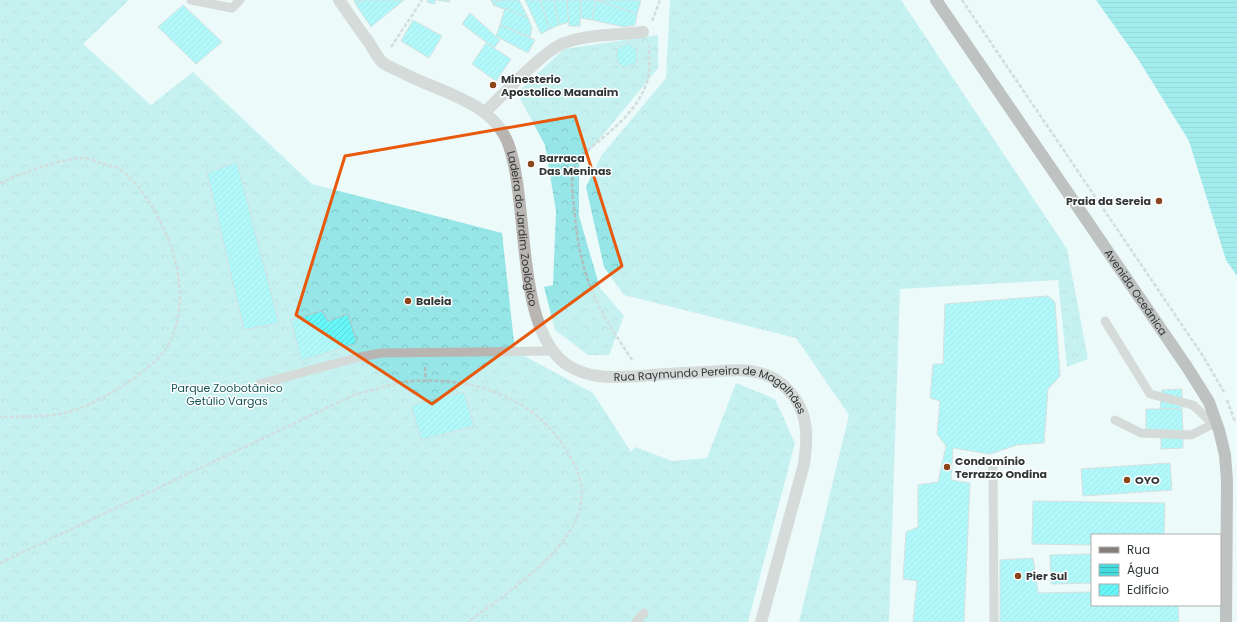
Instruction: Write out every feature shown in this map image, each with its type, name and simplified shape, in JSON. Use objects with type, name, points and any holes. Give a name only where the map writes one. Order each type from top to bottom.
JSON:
[{"type":"main road","name":"Avenida Oceânica","points":[[936,0],[1187,367],[1209,402],[1225,455],[1227,481],[1226,622]]},
{"type":"street","name":"Ladeira do Jardim Zoológico","points":[[342,4],[381,60],[409,77],[462,100],[485,112],[499,126],[508,143],[518,181],[530,288],[534,309],[540,331],[551,351]]},
{"type":"street","points":[[485,112],[546,54],[563,43],[581,38],[646,29]]},
{"type":"street","name":"Rua Raymundo Pereira de Magalhães","points":[[551,351],[566,365],[582,374],[605,378],[739,370],[761,373],[778,381],[795,397],[804,417],[807,439],[804,464],[761,622]]},
{"type":"lane","points":[[191,0],[232,8],[240,0]]},
{"type":"lane","points":[[332,0],[342,4]]},
{"type":"lane","points":[[1105,321],[1150,394],[1194,405],[1216,427],[1190,435],[1140,433],[1115,420]]},
{"type":"lane","points":[[259,384],[360,357],[381,353],[551,351]]},
{"type":"lane","points":[[993,463],[994,622]]},
{"type":"lane","points":[[636,622],[644,613]]},
{"type":"path","points":[[381,60],[422,0]]},
{"type":"path","points":[[642,376],[597,304],[586,276],[576,235],[571,177],[574,165],[580,157],[627,116],[639,100],[648,81],[646,29],[656,14],[660,0]]},
{"type":"path","points":[[962,0],[1203,356],[1219,382],[1232,410],[1237,428]]},
{"type":"path","points":[[0,183],[50,165],[84,158],[117,168],[140,189],[160,220],[175,258],[180,288],[177,325],[164,351],[142,373],[106,395],[78,409],[49,414],[0,417]]},
{"type":"path","points":[[0,563],[354,395],[413,381],[451,382],[491,390],[517,401],[546,424],[563,444],[578,470],[582,493],[576,520],[566,538],[548,558],[508,593],[468,622]]},
{"type":"highlighted area","points":[[575,116],[622,266],[432,404],[296,315],[345,156]]},
{"type":"green space","name":"Parque Zoobotânico Getúlio Vargas","points":[[0,0],[129,0],[83,44],[151,105],[193,72],[312,184],[502,233],[515,351],[593,393],[631,452],[635,447],[672,461],[707,458],[736,383],[775,399],[795,443],[748,622],[0,622]]},
{"type":"green space","points":[[670,0],[901,0],[1067,249],[1088,359],[1067,367],[1058,280],[900,289],[889,622],[799,622],[849,415],[796,338],[624,295],[604,267],[586,187],[601,156],[666,78]]},
{"type":"green space","points":[[658,35],[658,68],[579,164],[579,216],[600,288],[624,316],[609,355],[588,355],[555,330],[544,287],[553,285],[556,211],[545,145],[517,93],[564,49]]},
{"type":"water","points":[[1096,0],[1237,0],[1237,276],[1226,260],[1189,141],[1138,59]]},
{"type":"building","points":[[354,0],[363,0],[356,5]]},
{"type":"building","points":[[363,0],[404,0],[371,27],[356,5]]},
{"type":"building","points":[[427,0],[436,0],[434,4],[427,2]]},
{"type":"building","points":[[437,0],[450,0],[449,2]]},
{"type":"building","points":[[491,0],[501,0],[493,5]]},
{"type":"building","points":[[501,0],[519,0],[528,18],[493,5]]},
{"type":"building","points":[[525,0],[540,0],[550,29],[541,34]]},
{"type":"building","points":[[540,0],[554,0],[559,25],[550,29]]},
{"type":"building","points":[[554,0],[567,0],[569,22],[559,25]]},
{"type":"building","points":[[567,0],[581,0],[580,26],[569,26]]},
{"type":"building","points":[[581,0],[596,0],[592,20],[581,18]]},
{"type":"building","points":[[596,0],[637,14],[635,25],[624,27],[592,20]]},
{"type":"building","points":[[597,0],[637,0],[641,1],[637,14]]},
{"type":"building","points":[[183,5],[222,42],[196,64],[158,27]]},
{"type":"building","points":[[505,8],[528,18],[532,28],[530,37],[500,25]]},
{"type":"building","points":[[470,13],[500,40],[494,48],[462,24]]},
{"type":"building","points":[[413,20],[442,36],[429,58],[401,41]]},
{"type":"building","points":[[500,25],[535,40],[528,53],[496,36]]},
{"type":"building","points":[[486,43],[511,59],[496,81],[472,64]]},
{"type":"building","points":[[628,43],[637,50],[637,63],[624,68],[616,60],[617,49]]},
{"type":"building","points":[[237,162],[279,323],[244,330],[207,173]]},
{"type":"building","name":"Condomínio Terrazzo Ondina","points":[[1048,296],[1055,302],[1060,376],[1048,389],[1044,443],[1017,445],[990,454],[953,448],[951,480],[970,483],[964,622],[913,622],[917,581],[903,579],[906,532],[918,527],[918,485],[938,482],[946,446],[937,434],[940,401],[930,398],[933,364],[943,364],[945,304]]},
{"type":"building","points":[[322,311],[328,321],[348,314],[357,343],[301,361],[291,320]]},
{"type":"building","points":[[1182,389],[1182,409],[1160,409],[1162,390]]},
{"type":"building","points":[[464,392],[474,426],[421,440],[411,405]]},
{"type":"building","points":[[1146,409],[1182,409],[1183,431],[1146,430]]},
{"type":"building","points":[[1161,430],[1183,431],[1183,448],[1161,449]]},
{"type":"building","name":"OYO","points":[[1170,463],[1172,490],[1083,496],[1081,469]]},
{"type":"building","points":[[1033,501],[1165,503],[1164,534],[1091,534],[1091,545],[1032,544]]},
{"type":"building","points":[[1091,554],[1091,583],[1051,584],[1050,555]]},
{"type":"building","name":"Pier Sul","points":[[1033,558],[1038,593],[1091,592],[1091,606],[1178,606],[1179,622],[1000,622],[1000,560]]},
{"type":"place","name":"Minesterio Apostolico Maanaim","points":[[493,85]]},
{"type":"place","name":"Barraca Das Meninas","points":[[531,164]]},
{"type":"place","name":"Praia da Sereia","points":[[1159,201]]},
{"type":"place","name":"Baleia","points":[[408,301]]},
{"type":"place","name":"Condomínio Terrazzo Ondina","points":[[947,467]]},
{"type":"place","name":"OYO","points":[[1127,480]]},
{"type":"place","name":"Pier Sul","points":[[1018,576]]}]
